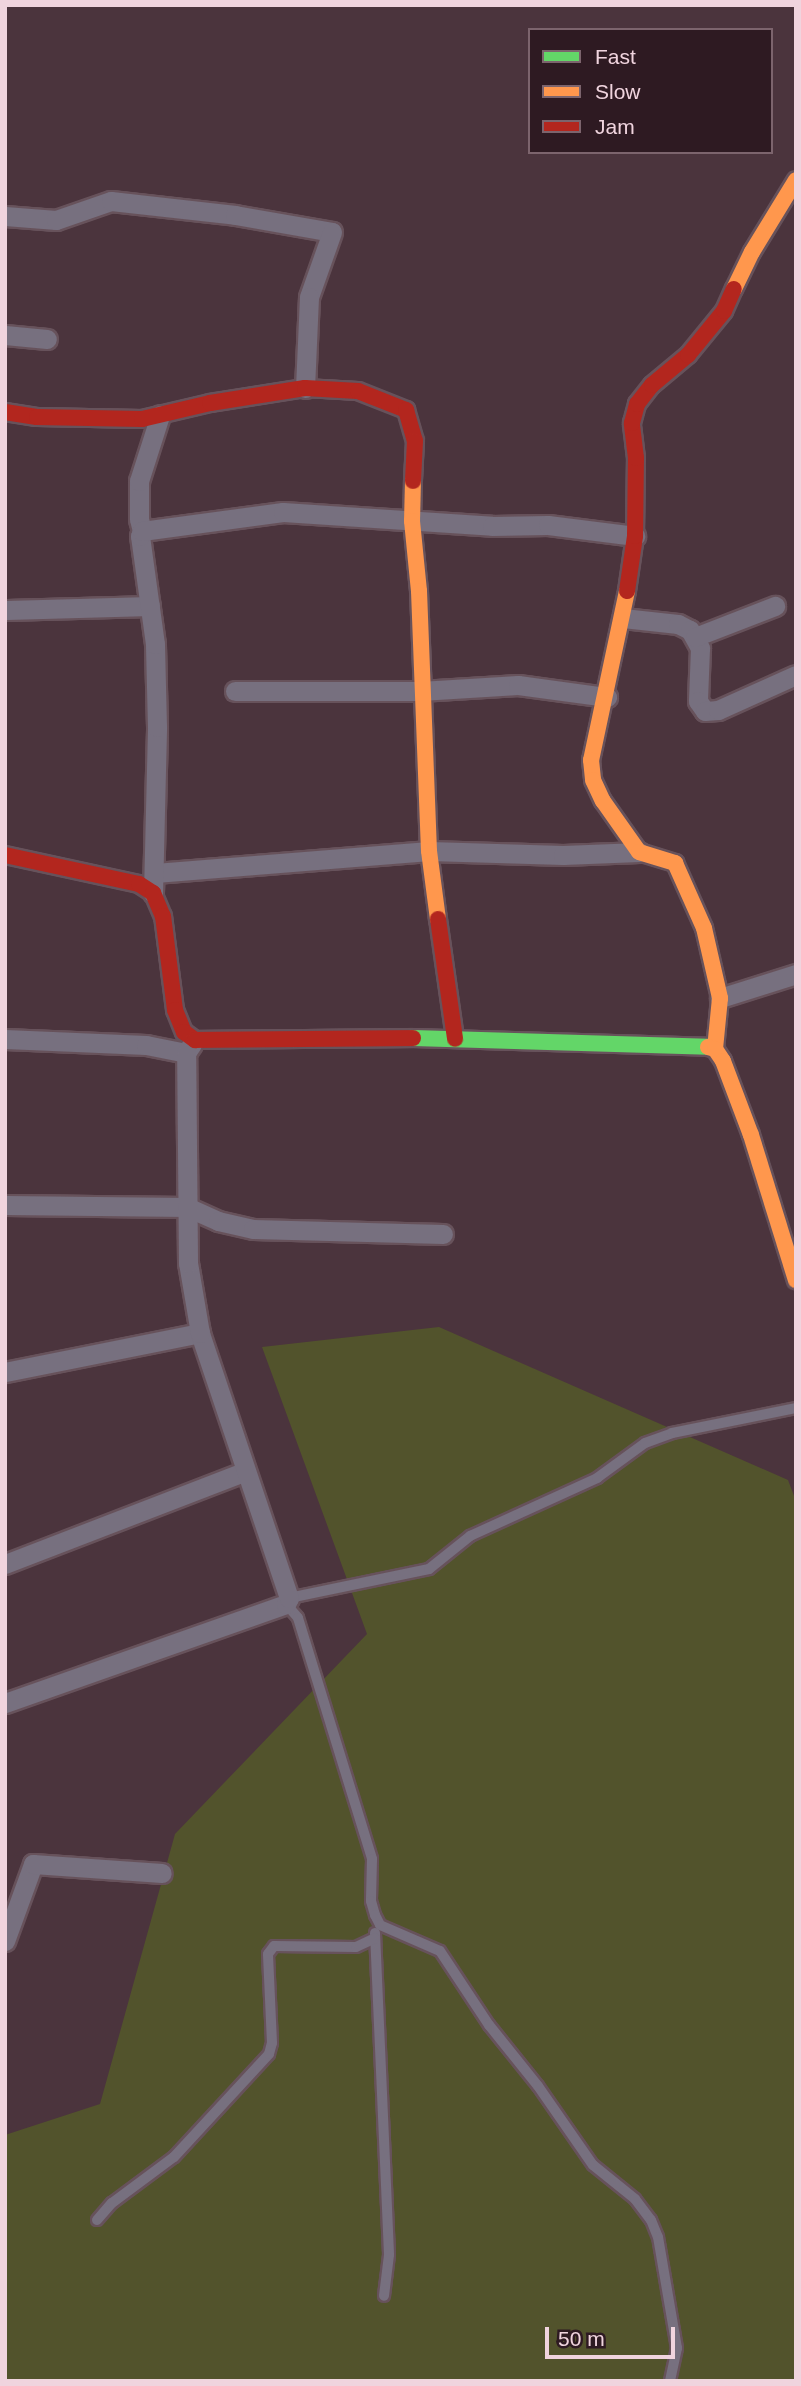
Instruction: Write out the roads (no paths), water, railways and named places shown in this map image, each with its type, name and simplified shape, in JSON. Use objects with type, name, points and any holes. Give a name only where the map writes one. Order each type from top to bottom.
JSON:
[{"type":"street","points":[[639,852],[603,801],[593,780],[591,760],[624,618],[635,536],[636,458],[632,423],[637,404],[652,385],[688,355],[724,311],[752,252],[796,180]]},
{"type":"street","points":[[5,216],[56,220],[111,201],[235,215],[332,232],[309,297],[305,388]]},
{"type":"street","points":[[5,335],[47,339]]},
{"type":"street","points":[[5,412],[37,418],[116,420],[160,415],[210,403],[305,388],[358,391],[406,410],[415,441],[412,521],[419,605],[429,851],[455,1039]]},
{"type":"street","points":[[7,1699],[287,1601],[244,1472],[223,1396],[200,1333],[188,1263],[190,1047],[175,1010],[163,916],[153,893],[158,727],[155,644],[140,536],[139,481],[160,415]]},
{"type":"street","points":[[142,531],[283,512],[492,526],[548,525],[635,536]]},
{"type":"street","points":[[5,610],[150,606]]},
{"type":"street","points":[[695,637],[775,606]]},
{"type":"street","points":[[624,618],[678,624],[690,630],[700,648],[698,701],[705,711],[718,709],[796,675]]},
{"type":"street","points":[[235,691],[421,691],[518,685],[607,697]]},
{"type":"street","points":[[155,873],[429,851],[563,855],[639,852],[675,863],[704,928],[720,998],[715,1049]]},
{"type":"street","points":[[5,855],[139,884],[153,893]]},
{"type":"street","points":[[720,998],[796,974]]},
{"type":"street","points":[[5,1039],[190,1047],[455,1039],[700,1044],[715,1049],[723,1061],[751,1135],[796,1280]]},
{"type":"street","points":[[5,1205],[187,1207],[218,1221],[253,1229],[443,1234]]},
{"type":"street","points":[[5,1371],[200,1333]]},
{"type":"street","points":[[5,1564],[244,1472]]},
{"type":"street","points":[[5,1941],[33,1864],[162,1873]]},
{"type":"lane","points":[[670,2381],[677,2348],[659,2237],[651,2220],[635,2199],[593,2165],[538,2086],[489,2025],[440,1951],[380,1926],[371,1901],[372,1859],[298,1618],[287,1601],[429,1569],[470,1536],[597,1478],[645,1443],[672,1433],[796,1408]]},
{"type":"lane","points":[[375,1915],[389,2255],[384,2296]]},
{"type":"lane","points":[[97,2220],[112,2203],[174,2158],[269,2054],[272,2043],[270,1950],[280,1944],[310,1948],[356,1947],[375,1938]]}]
